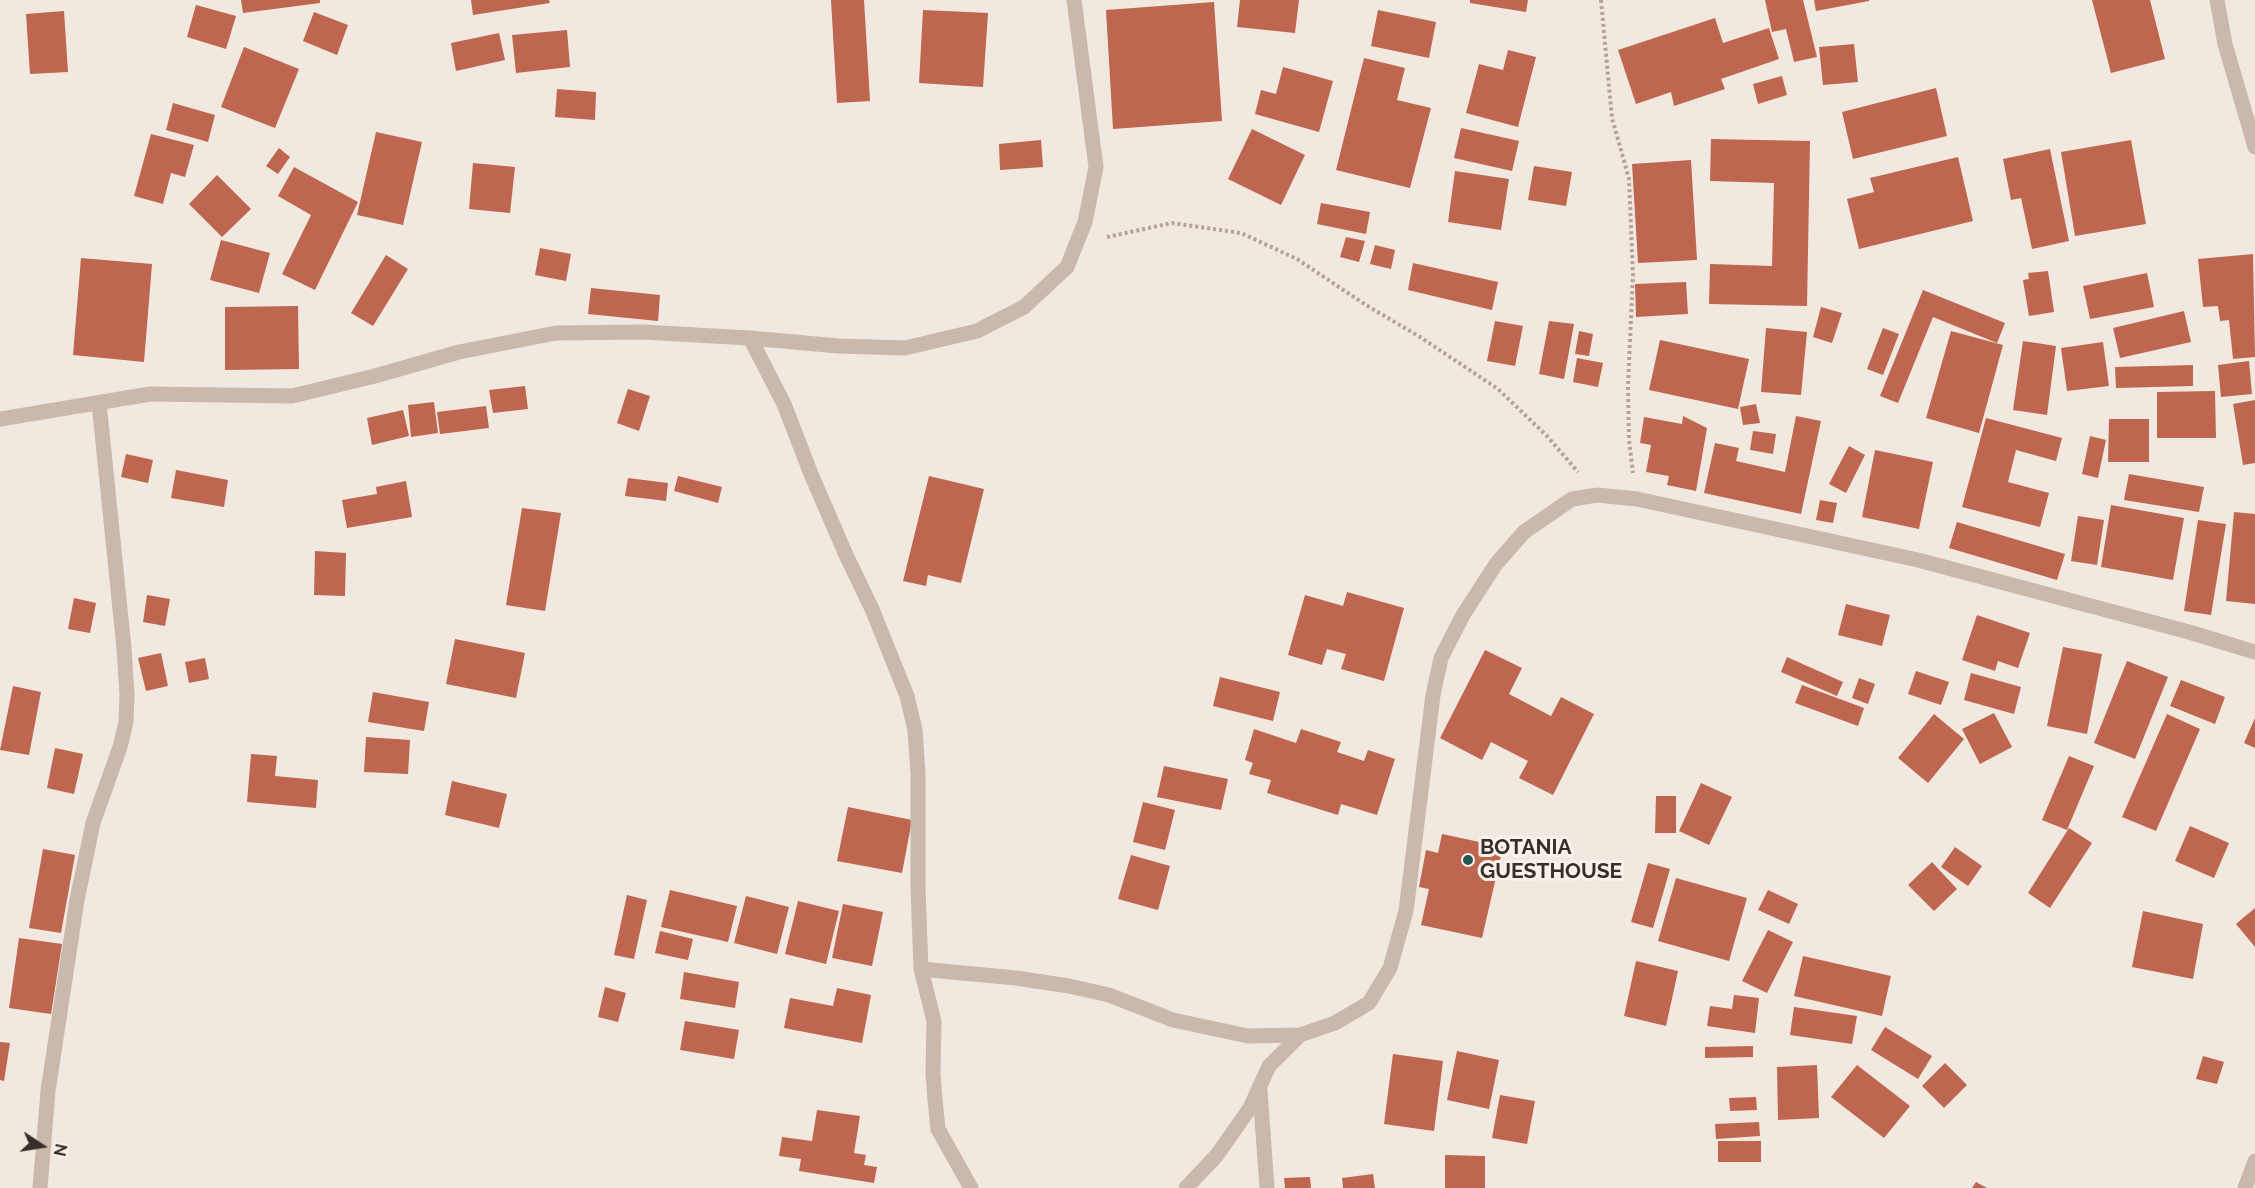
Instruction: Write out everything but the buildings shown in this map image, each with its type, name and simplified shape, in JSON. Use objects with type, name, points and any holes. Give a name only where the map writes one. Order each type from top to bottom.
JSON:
[{"type":"street","points":[[0,419],[150,394],[292,396],[375,376],[459,352],[556,333],[642,332],[838,346],[904,348],[977,331],[1024,307],[1067,267],[1085,222],[1096,167],[1074,0]]},
{"type":"street","points":[[2217,0],[2225,44],[2255,147]]},
{"type":"street","points":[[750,338],[784,404],[810,474],[872,609],[907,696],[915,730],[918,774],[921,969],[934,1021],[933,1073],[938,1129],[971,1188]]},
{"type":"street","points":[[40,1188],[48,1090],[77,900],[93,823],[120,747],[128,695],[99,403]]},
{"type":"street","points":[[921,969],[1016,978],[1068,986],[1108,995],[1173,1020],[1248,1036],[1300,1035],[1335,1023],[1369,1003],[1390,968],[1406,911],[1433,695],[1441,658],[1462,615],[1496,564],[1524,532],[1572,499],[1597,495],[1637,500],[1918,560],[2189,632],[2255,652]]},
{"type":"street","points":[[1186,1188],[1217,1155],[1250,1108],[1269,1066],[1300,1035]]},
{"type":"street","points":[[1260,1087],[1267,1188]]},
{"type":"street","points":[[2245,1188],[2255,1161]]},
{"type":"path","points":[[1600,0],[1612,118],[1629,179],[1633,275],[1628,385],[1629,440],[1637,500]]},
{"type":"path","points":[[1077,244],[1172,223],[1241,233],[1297,259],[1498,389],[1547,436],[1597,495]]},
{"type":"place","name":"BOTANIA GUESTHOUSE","points":[[1468,860]]}]
